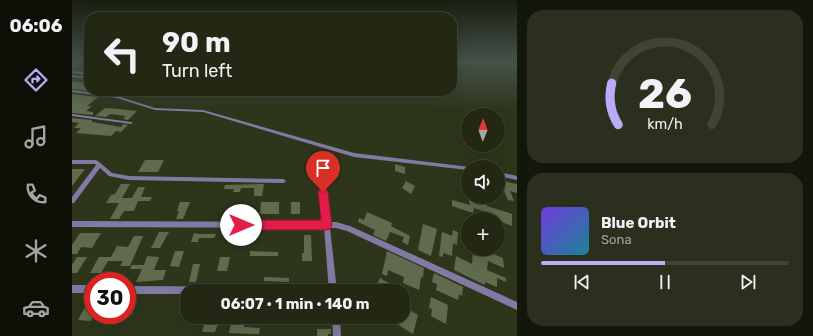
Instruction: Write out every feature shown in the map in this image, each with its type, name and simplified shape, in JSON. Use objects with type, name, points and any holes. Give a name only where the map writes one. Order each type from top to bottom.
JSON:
[{"type":"street","points":[[72,91],[84,93]]},
{"type":"street","points":[[110,96],[154,109],[203,111],[354,155],[461,167]]},
{"type":"street","points":[[72,115],[131,123]]},
{"type":"street","points":[[72,162],[92,162],[99,164],[111,175],[129,178],[283,180]]},
{"type":"street","points":[[72,201],[99,164]]},
{"type":"street","points":[[505,175],[517,178]]},
{"type":"street","points":[[323,192],[330,284]]},
{"type":"street","points":[[72,224],[326,225],[348,228],[517,306]]},
{"type":"street","points":[[72,289],[84,289]]},
{"type":"street","points":[[136,290],[180,290]]},
{"type":"street","points":[[337,324],[338,336]]},
{"type":"building","points":[[72,81],[84,82],[84,90],[72,89]]},
{"type":"building","points":[[72,94],[98,97],[87,106],[92,106],[86,111],[93,112],[93,115],[72,113]]},
{"type":"building","points":[[105,108],[137,111],[128,120],[123,119],[126,116],[110,114],[106,117],[95,116]]},
{"type":"building","points":[[72,118],[92,120],[92,122],[121,127],[123,124],[128,125],[121,132],[116,131],[111,136],[76,133],[81,128],[74,128],[79,123],[72,122]]},
{"type":"building","points":[[145,160],[164,160],[158,172],[138,172]]},
{"type":"building","points":[[395,164],[405,167],[405,174],[395,171]]},
{"type":"building","points":[[72,169],[85,169],[72,186]]},
{"type":"building","points":[[406,181],[415,186],[411,194],[402,188]]},
{"type":"building","points":[[505,182],[517,184],[517,193],[510,191],[514,201],[508,200],[505,193]]},
{"type":"building","points":[[121,184],[130,184],[122,198],[132,198],[138,187],[145,187],[141,197],[152,197],[150,201],[138,201],[134,211],[124,211],[119,219],[110,219],[119,203],[106,203],[111,195],[115,194]]},
{"type":"building","points":[[264,184],[262,196],[254,196],[254,188],[241,188],[240,192],[233,192],[234,189],[224,189],[225,185]]},
{"type":"building","points":[[452,200],[461,202],[461,204],[486,204],[487,206],[512,214],[512,226],[505,223],[505,212],[487,212],[474,208],[473,212],[470,212],[452,206]]},
{"type":"building","points":[[180,202],[190,202],[183,219],[176,219],[179,211],[177,211]]},
{"type":"building","points":[[261,202],[279,202],[279,214],[260,214]]},
{"type":"building","points":[[291,202],[300,202],[300,214],[291,214]]},
{"type":"building","points":[[367,212],[392,223],[391,226],[410,236],[408,245],[402,242],[404,237],[390,232],[386,241],[373,235],[375,230],[358,222],[359,218],[364,220]]},
{"type":"building","points":[[423,224],[437,229],[431,256],[418,250]]},
{"type":"building","points":[[453,230],[458,232],[457,245],[453,243],[452,256],[443,253],[443,257],[439,256],[442,232],[452,236]]},
{"type":"building","points":[[159,232],[169,232],[160,248],[151,248]]},
{"type":"building","points":[[80,233],[101,233],[92,248],[81,247],[77,254],[72,254],[72,245]]},
{"type":"building","points":[[194,233],[216,234],[214,238],[199,238],[198,242],[191,242]]},
{"type":"building","points":[[304,235],[311,235],[312,261],[302,261],[302,253],[304,253]]},
{"type":"building","points":[[134,236],[143,236],[130,266],[120,266],[123,261],[108,261],[102,272],[91,272],[99,257],[111,257],[117,246],[128,247]]},
{"type":"building","points":[[175,251],[184,251],[179,267],[170,266]]},
{"type":"building","points":[[250,251],[278,252],[278,256],[250,256]]},
{"type":"building","points":[[387,251],[424,268],[423,278],[421,277],[419,290],[410,286],[410,284],[403,283],[404,277],[388,270],[387,276],[382,274]]},
{"type":"building","points":[[147,256],[159,257],[154,270],[166,270],[163,280],[136,282],[142,269],[130,269],[132,265],[144,265]]},
{"type":"building","points":[[456,256],[472,264],[473,256],[498,256],[503,258],[504,268],[488,261],[487,270],[506,278],[506,282],[497,278],[497,287],[485,282],[485,285],[454,270]]},
{"type":"building","points":[[77,257],[87,257],[77,273],[72,273],[72,265]]},
{"type":"building","points":[[220,257],[230,257],[227,271],[217,271]]},
{"type":"building","points":[[193,264],[200,264],[196,282],[189,282]]},
{"type":"building","points":[[434,273],[463,287],[462,296],[459,294],[458,300],[436,290],[437,284],[432,282]]},
{"type":"building","points":[[264,277],[289,278],[289,282],[264,281]]},
{"type":"building","points":[[380,278],[391,284],[377,284]]},
{"type":"building","points":[[431,297],[448,305],[446,324],[431,316],[432,309],[429,308]]},
{"type":"building","points":[[84,309],[84,320],[78,320]]},
{"type":"building","points":[[410,310],[418,315],[413,334],[397,324],[410,324]]},
{"type":"building","points":[[204,324],[218,324],[215,332],[202,332]]},
{"type":"building","points":[[231,324],[244,324],[244,327],[260,328],[259,334],[229,333]]},
{"type":"building","points":[[317,329],[331,329],[331,334],[328,334],[328,336],[317,336]]},
{"type":"route","points":[[241,225],[326,225],[323,192]]}]
